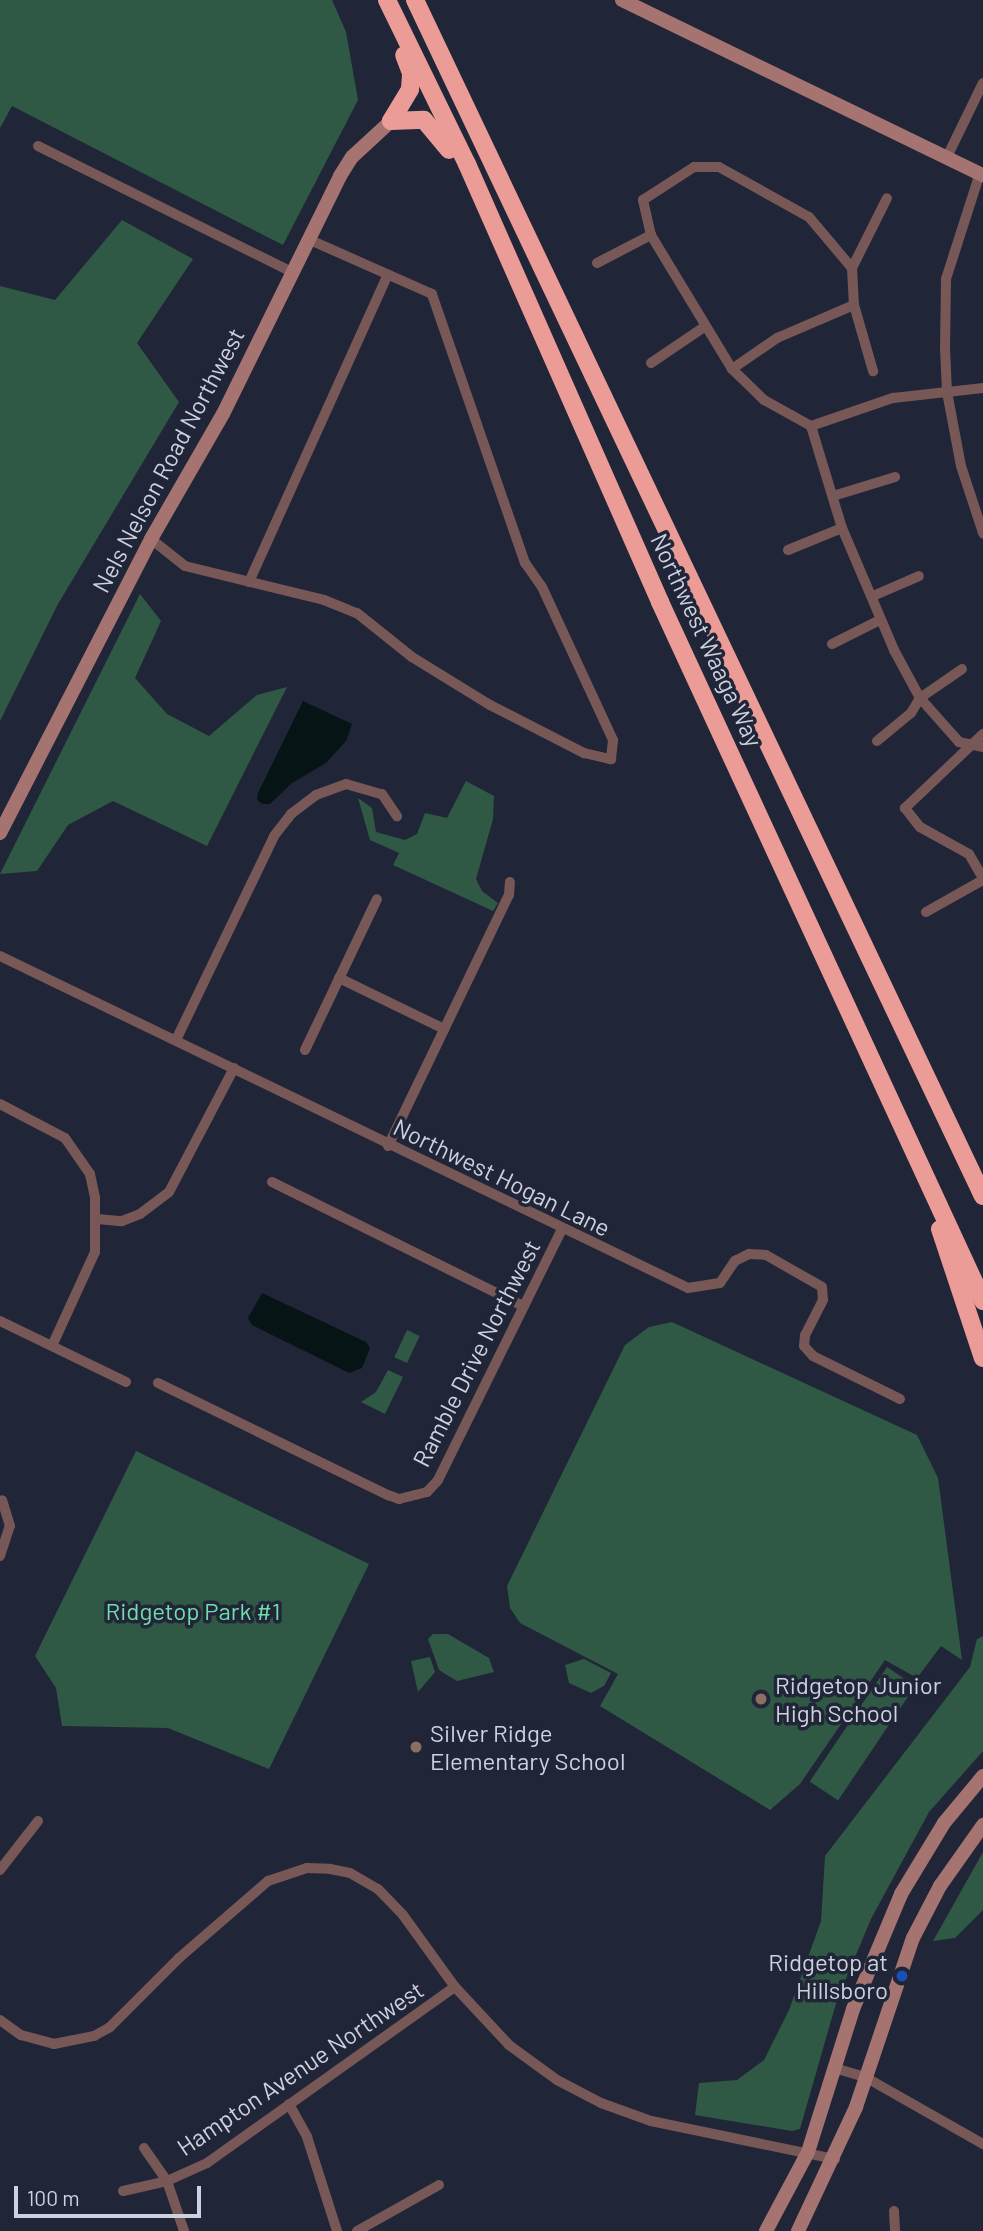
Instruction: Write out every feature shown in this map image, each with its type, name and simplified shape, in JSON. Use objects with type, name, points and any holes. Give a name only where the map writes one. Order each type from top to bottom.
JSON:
[{"type":"highway","points":[[387,0],[411,73],[405,103],[391,121]]},
{"type":"highway","name":"Northwest Waaga Way","points":[[387,0],[983,1301]]},
{"type":"highway","name":"Northwest Waaga Way","points":[[415,0],[926,1071],[983,1196]]},
{"type":"highway","points":[[391,121],[424,120],[439,133],[486,213]]},
{"type":"highway","points":[[926,1071],[983,1167]]},
{"type":"highway","points":[[919,1163],[983,1358]]},
{"type":"main road","points":[[622,0],[981,174]]},
{"type":"main road","name":"Nels Nelson Road Northwest","points":[[0,833],[151,539],[223,414],[352,157],[391,121]]},
{"type":"main road","points":[[766,2231],[808,2151],[877,1945],[901,1894],[944,1823],[983,1776]]},
{"type":"main road","points":[[798,2231],[835,2159],[913,1938],[940,1885],[983,1825]]},
{"type":"street","points":[[947,158],[983,83]]},
{"type":"street","points":[[38,146],[292,272]]},
{"type":"street","points":[[852,268],[809,217],[719,167],[694,167],[643,200],[651,235],[704,327],[732,369],[764,400],[811,426],[842,528],[873,596],[880,620],[920,698],[959,742],[983,747]]},
{"type":"street","points":[[981,174],[946,279],[947,393],[961,466],[983,533]]},
{"type":"street","points":[[873,371],[853,305],[852,268],[887,198]]},
{"type":"street","points":[[597,263],[651,235]]},
{"type":"street","points":[[151,539],[185,566],[357,613],[412,657],[490,705],[584,752],[611,759],[612,740],[542,587],[526,563],[432,294],[310,240]]},
{"type":"street","points":[[249,582],[387,276]]},
{"type":"street","points":[[732,369],[777,338],[853,305]]},
{"type":"street","points":[[651,363],[704,327]]},
{"type":"street","points":[[811,426],[893,398],[983,388]]},
{"type":"street","points":[[833,496],[895,477]]},
{"type":"street","points":[[788,550],[842,528]]},
{"type":"street","points":[[873,596],[919,576]]},
{"type":"street","points":[[832,644],[880,620]]},
{"type":"street","points":[[877,741],[911,713],[920,698],[962,669]]},
{"type":"street","points":[[926,912],[983,879],[969,854],[920,827],[905,808],[983,734]]},
{"type":"street","points":[[176,1040],[274,836],[291,814],[316,795],[346,784],[382,794],[397,817]]},
{"type":"street","points":[[388,1146],[509,895],[510,882]]},
{"type":"street","points":[[305,1049],[377,899]]},
{"type":"street","name":"Northwest Hogan Lane","points":[[0,956],[688,1289],[720,1283],[735,1261],[749,1254],[766,1255],[813,1278],[822,1287],[823,1300],[804,1346],[813,1356],[900,1399]]},
{"type":"street","points":[[339,978],[444,1029]]},
{"type":"street","points":[[97,1219],[122,1221],[140,1214],[169,1192],[234,1068]]},
{"type":"street","points":[[0,1104],[49,1127],[76,1151],[90,1174],[97,1219],[97,1240],[87,1278],[52,1346]]},
{"type":"street","points":[[272,1182],[523,1306]]},
{"type":"street","name":"Ramble Drive Northwest","points":[[158,1382],[388,1495],[413,1497],[427,1492],[438,1479],[562,1229]]},
{"type":"street","points":[[0,1321],[126,1382]]},
{"type":"street","points":[[0,1556],[10,1527],[2,1500]]},
{"type":"street","points":[[0,1870],[38,1821]]},
{"type":"street","points":[[0,2021],[21,2035],[54,2044],[94,2036],[110,2027],[243,1900],[268,1881],[307,1868],[350,1872],[378,1889],[403,1915],[455,1987],[509,2045],[557,2080],[601,2103],[675,2126],[808,2151],[835,2159]]},
{"type":"street","name":"Hampton Avenue Northwest","points":[[123,2191],[167,2182],[207,2163],[455,1987]]},
{"type":"street","points":[[834,2068],[865,2077],[983,2144]]},
{"type":"street","points":[[289,2104],[307,2137],[337,2231]]},
{"type":"street","points":[[144,2148],[167,2182],[184,2231]]},
{"type":"street","points":[[356,2231],[439,2185]]},
{"type":"street","points":[[894,2211],[895,2231]]},
{"type":"green space","points":[[0,0],[332,0],[346,32],[358,100],[283,245],[12,106],[0,128]]},
{"type":"green space","points":[[122,220],[193,259],[137,343],[179,402],[58,604],[0,721],[0,286],[55,300]]},
{"type":"green space","points":[[140,594],[161,621],[135,678],[167,714],[209,736],[257,695],[287,687],[207,846],[113,801],[68,825],[37,871],[0,874]]},
{"type":"green space","points":[[466,781],[494,796],[493,819],[476,879],[482,891],[498,903],[493,911],[393,865],[399,853],[370,840],[358,798],[372,808],[376,832],[405,840],[417,834],[425,813],[447,818]]},
{"type":"green space","points":[[672,1322],[917,1435],[938,1478],[962,1660],[941,1646],[917,1678],[885,1660],[800,1784],[770,1810],[600,1706],[618,1674],[520,1623],[510,1608],[507,1586],[625,1345],[649,1327]]},
{"type":"green space","points":[[407,1330],[420,1336],[407,1363],[394,1357]]},
{"type":"green space","points":[[388,1370],[403,1377],[385,1414],[361,1402],[376,1392]]},
{"type":"green space","name":"Ridgetop Park #1","points":[[136,1451],[369,1564],[269,1769],[168,1728],[62,1726],[56,1688],[35,1656]]},
{"type":"green space","points":[[433,1634],[448,1634],[489,1658],[494,1672],[457,1681],[439,1670],[428,1639]]},
{"type":"green space","points":[[983,1636],[983,1751],[929,1812],[871,1919],[837,2000],[800,2129],[792,2131],[695,2115],[699,2083],[737,2080],[764,2060],[789,2010],[821,1921],[825,1856],[970,1667],[977,1639]]},
{"type":"green space","points":[[430,1657],[435,1672],[418,1692],[411,1661]]},
{"type":"green space","points":[[584,1659],[611,1673],[604,1686],[591,1693],[569,1683],[565,1665]]},
{"type":"green space","points":[[887,1667],[915,1686],[838,1800],[810,1781]]},
{"type":"green space","points":[[983,1852],[983,1910],[955,1938],[933,1941]]},
{"type":"shaded area","points":[[303,701],[352,724],[346,741],[326,763],[292,783],[270,804],[262,804],[257,800],[258,793]]},
{"type":"shaded area","points":[[262,1293],[366,1342],[370,1348],[362,1368],[349,1373],[252,1325],[248,1318]]},
{"type":"place","name":"Ridgetop Junior High School","points":[[761,1699]]},
{"type":"place","name":"Silver Ridge Elementary School","points":[[416,1747]]},
{"type":"place","name":"Ridgetop at Hillsboro","points":[[902,1976]]}]
